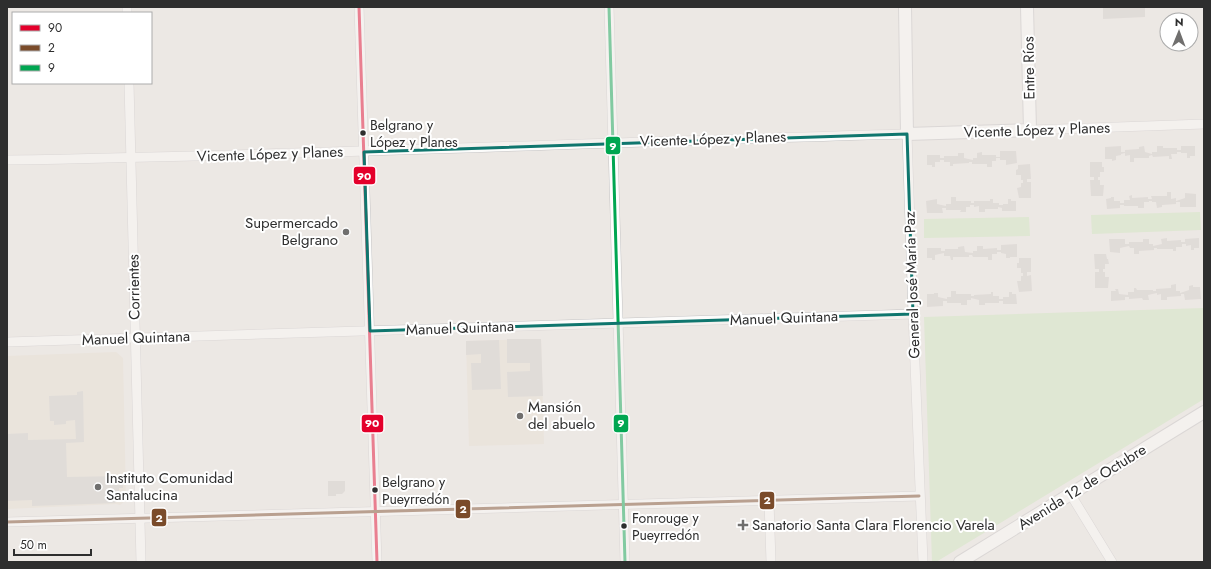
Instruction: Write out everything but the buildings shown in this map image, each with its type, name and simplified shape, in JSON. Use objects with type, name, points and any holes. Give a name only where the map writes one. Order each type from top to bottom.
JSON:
[{"type":"street","points":[[359,7],[377,562]]},
{"type":"street","points":[[609,7],[625,562]]},
{"type":"street","name":"General José María Paz","points":[[905,7],[907,134],[919,496],[923,562]]},
{"type":"street","name":"Entre Ríos","points":[[1027,7],[1030,130]]},
{"type":"street","name":"Corrientes","points":[[129,84],[141,562]]},
{"type":"street","name":"Vicente López y Planes","points":[[7,160],[364,152],[613,142],[1204,124]]},
{"type":"street","name":"Manuel Quintana","points":[[7,342],[913,314]]},
{"type":"street","name":"Avenida 12 de Octubre","points":[[960,562],[1204,412]]},
{"type":"street","points":[[1071,495],[1112,562]]},
{"type":"street","points":[[7,522],[919,496]]},
{"type":"street","points":[[769,501],[771,562]]},
{"type":"highlighted area","points":[[907,134],[913,314],[370,331],[364,152]]},
{"type":"shaded area","points":[[541,339],[544,444],[469,446],[466,341]]},
{"type":"shaded area","points":[[116,352],[123,358],[126,500],[120,505],[7,509],[7,356]]},
{"type":"green space","points":[[1200,212],[1201,230],[1092,234],[1091,215]]},
{"type":"green space","points":[[1029,217],[1030,236],[924,238],[924,219]]},
{"type":"green space","points":[[1204,308],[1204,399],[936,562],[932,562],[924,317]]},
{"type":"transit line","name":"90","points":[[359,7],[377,562]]},
{"type":"transit line","name":"9","points":[[609,7],[625,562]]},
{"type":"transit line","name":"2","points":[[7,522],[919,496]]},
{"type":"place","name":"Belgrano y López y Planes","points":[[363,133]]},
{"type":"place","name":"Supermercado Belgrano","points":[[346,232]]},
{"type":"place","name":"Mansión del abuelo","points":[[520,416]]},
{"type":"place","name":"Instituto Comunidad Santalucina","points":[[98,487]]},
{"type":"place","name":"Belgrano y Pueyrredón","points":[[375,490]]},
{"type":"place","name":"Sanatorio Santa Clara Florencio Varela","points":[[743,525]]},
{"type":"place","name":"Fonrouge y Pueyrredón","points":[[624,526]]}]
